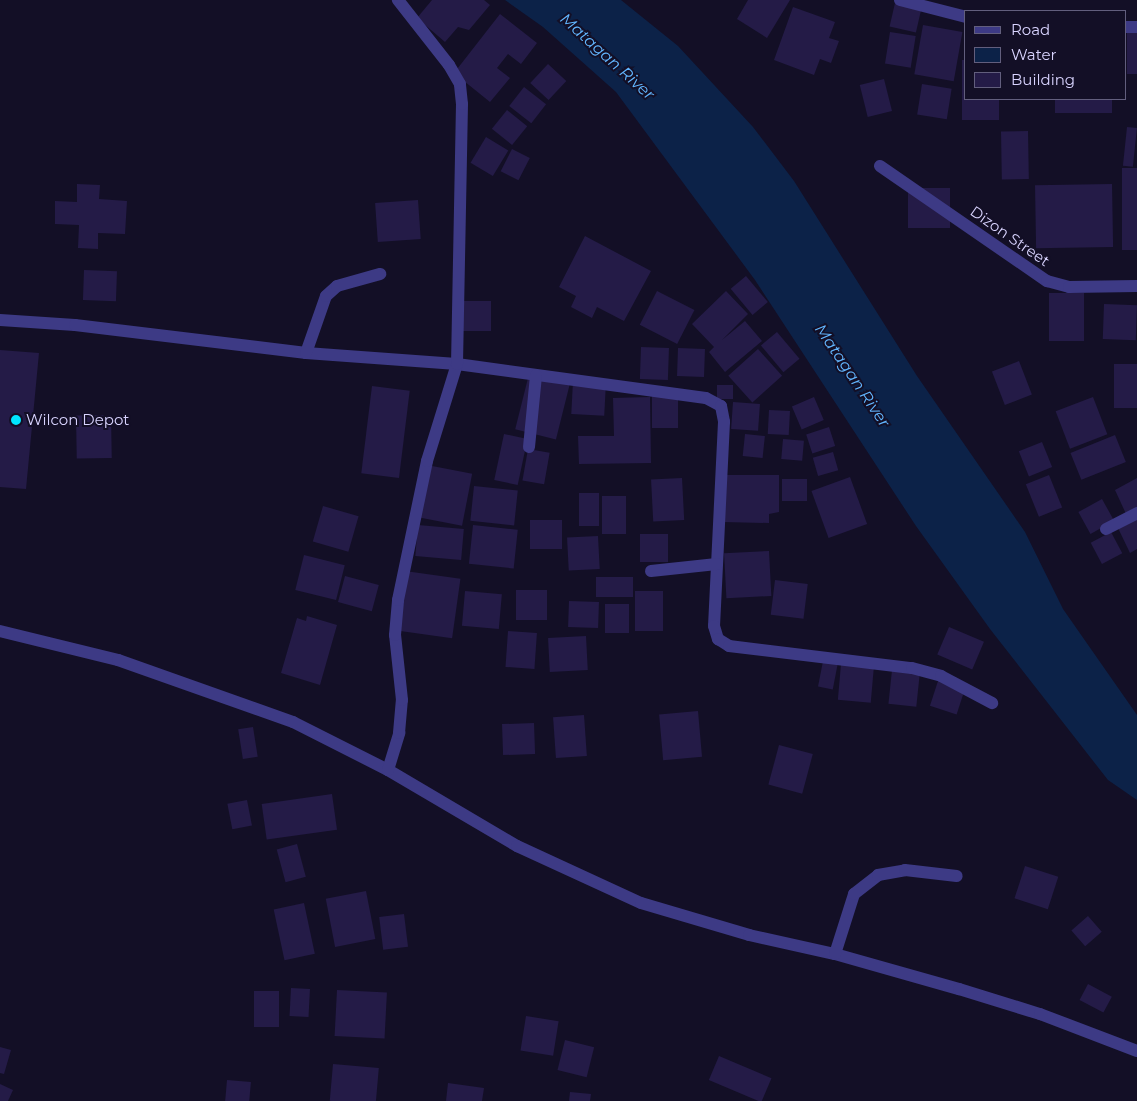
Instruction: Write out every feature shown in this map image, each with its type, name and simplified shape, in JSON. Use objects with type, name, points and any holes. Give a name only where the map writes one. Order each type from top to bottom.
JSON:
[{"type":"street","points":[[388,770],[398,733],[402,700],[395,635],[398,600],[427,462],[457,364],[460,84],[449,65],[398,0]]},
{"type":"street","points":[[900,0],[964,16]]},
{"type":"street","name":"Dizon Street","points":[[880,166],[1047,281],[1068,287],[1137,286]]},
{"type":"street","points":[[306,353],[326,296],[337,286],[380,274]]},
{"type":"street","points":[[0,320],[306,353],[457,364],[706,398],[721,406],[724,422],[714,626],[718,639],[729,646],[912,668],[941,676],[992,703]]},
{"type":"street","points":[[529,447],[536,375]]},
{"type":"street","points":[[1106,528],[1137,513]]},
{"type":"street","points":[[651,571],[717,564]]},
{"type":"street","points":[[0,631],[118,660],[293,722],[388,770],[517,846],[641,903],[749,935],[835,954],[1040,1014],[1137,1051]]},
{"type":"street","points":[[835,954],[854,894],[878,875],[905,870],[957,876]]},
{"type":"water","name":"Matagan River","points":[[505,0],[621,0],[678,46],[753,127],[794,181],[917,376],[1025,532],[1063,609],[1137,715],[1137,800],[1108,780],[990,629],[916,526],[755,280],[616,92],[543,27]]},
{"type":"building","points":[[432,0],[484,0],[490,5],[469,30],[458,27],[445,42],[417,18]]},
{"type":"building","points":[[748,0],[790,0],[767,38],[737,19]]},
{"type":"building","points":[[895,3],[921,9],[916,32],[890,26]]},
{"type":"building","points":[[793,7],[835,22],[829,38],[839,41],[831,63],[820,59],[814,75],[774,60]]},
{"type":"building","points":[[500,14],[537,43],[521,64],[508,54],[497,68],[510,78],[490,102],[454,73]]},
{"type":"building","points":[[923,25],[962,32],[954,81],[914,74]]},
{"type":"building","points":[[1127,29],[1137,29],[1137,74],[1127,74]]},
{"type":"building","points":[[890,32],[916,36],[911,68],[885,64]]},
{"type":"building","points":[[962,60],[964,60],[964,100],[999,100],[999,120],[962,120]]},
{"type":"building","points":[[548,64],[566,81],[549,100],[530,83]]},
{"type":"building","points":[[884,79],[892,111],[868,117],[860,85]]},
{"type":"building","points":[[922,84],[952,89],[947,119],[917,115]]},
{"type":"building","points":[[524,87],[546,104],[531,123],[509,106]]},
{"type":"building","points":[[1055,100],[1112,100],[1112,113],[1055,113]]},
{"type":"building","points":[[507,110],[527,126],[512,145],[492,129]]},
{"type":"building","points":[[1127,127],[1137,128],[1133,167],[1123,166]]},
{"type":"building","points":[[1001,131],[1028,131],[1029,179],[1002,179]]},
{"type":"building","points":[[486,137],[508,150],[493,176],[471,163]]},
{"type":"building","points":[[512,149],[530,158],[518,180],[501,171]]},
{"type":"building","points":[[1122,168],[1137,168],[1137,250],[1122,250]]},
{"type":"building","points":[[77,184],[100,185],[99,199],[127,201],[125,234],[98,233],[98,249],[78,248],[79,225],[55,224],[55,201],[77,202]]},
{"type":"building","points":[[1112,184],[1113,247],[1036,248],[1035,185]]},
{"type":"building","points":[[908,188],[950,188],[950,228],[908,228]]},
{"type":"building","points":[[418,200],[421,239],[378,242],[375,203]]},
{"type":"building","points":[[585,236],[651,271],[624,321],[597,307],[592,318],[571,307],[576,296],[559,287]]},
{"type":"building","points":[[84,270],[117,271],[116,301],[83,300]]},
{"type":"building","points":[[746,276],[768,302],[753,315],[731,289]]},
{"type":"building","points":[[657,291],[694,310],[677,344],[640,325]]},
{"type":"building","points":[[726,291],[748,314],[722,340],[745,321],[762,341],[725,372],[709,352],[714,347],[692,324]]},
{"type":"building","points":[[1049,293],[1084,293],[1084,341],[1049,341]]},
{"type":"building","points":[[462,301],[491,301],[491,331],[462,331]]},
{"type":"building","points":[[1104,304],[1137,305],[1136,340],[1103,339]]},
{"type":"building","points":[[777,332],[799,359],[783,372],[761,345]]},
{"type":"building","points":[[641,347],[669,348],[668,380],[640,379]]},
{"type":"building","points":[[678,348],[705,349],[704,377],[677,376]]},
{"type":"building","points":[[758,349],[782,376],[752,403],[728,376]]},
{"type":"building","name":"Wilcon Depot","points":[[0,350],[39,353],[26,489],[0,487]]},
{"type":"building","points":[[1019,361],[1032,395],[1005,405],[992,371]]},
{"type":"building","points":[[1114,364],[1137,364],[1137,408],[1114,408]]},
{"type":"building","points":[[529,374],[570,384],[556,439],[515,429]]},
{"type":"building","points":[[573,381],[606,383],[604,416],[571,414]]},
{"type":"building","points":[[717,385],[733,385],[733,399],[717,399]]},
{"type":"building","points":[[372,386],[410,391],[399,478],[361,473]]},
{"type":"building","points":[[652,388],[678,388],[678,428],[652,428]]},
{"type":"building","points":[[650,397],[651,463],[579,464],[578,436],[614,436],[613,398]]},
{"type":"building","points":[[814,397],[824,420],[802,429],[792,406]]},
{"type":"building","points":[[1093,397],[1107,434],[1070,449],[1056,411]]},
{"type":"building","points":[[733,402],[760,404],[758,431],[731,429]]},
{"type":"building","points":[[769,410],[790,411],[789,435],[768,434]]},
{"type":"building","points":[[111,415],[112,458],[77,459],[76,416]]},
{"type":"building","points":[[829,427],[835,446],[812,453],[806,434]]},
{"type":"building","points":[[504,434],[527,439],[518,485],[494,480]]},
{"type":"building","points":[[745,434],[765,436],[763,458],[743,456]]},
{"type":"building","points":[[1115,435],[1126,462],[1081,480],[1070,453]]},
{"type":"building","points":[[783,439],[804,441],[802,461],[781,459]]},
{"type":"building","points":[[1042,442],[1052,467],[1029,476],[1019,451]]},
{"type":"building","points":[[528,449],[550,453],[544,484],[522,481]]},
{"type":"building","points":[[833,452],[838,470],[818,476],[813,458]]},
{"type":"building","points":[[427,465],[472,474],[462,526],[417,517]]},
{"type":"building","points":[[724,475],[779,475],[779,512],[769,514],[769,523],[723,522]]},
{"type":"building","points":[[1049,475],[1062,507],[1039,517],[1026,484]]},
{"type":"building","points":[[850,477],[867,524],[829,538],[811,491]]},
{"type":"building","points":[[682,478],[684,520],[653,522],[651,480]]},
{"type":"building","points":[[1137,478],[1137,511],[1127,516],[1115,490]]},
{"type":"building","points":[[782,479],[807,479],[807,501],[782,501]]},
{"type":"building","points":[[474,486],[518,491],[514,525],[470,521]]},
{"type":"building","points":[[579,493],[599,493],[599,526],[579,526]]},
{"type":"building","points":[[602,496],[626,496],[626,534],[602,534]]},
{"type":"building","points":[[1102,499],[1114,521],[1091,534],[1078,512]]},
{"type":"building","points":[[323,506],[359,516],[348,552],[313,542]]},
{"type":"building","points":[[1137,519],[1137,549],[1130,553],[1118,528]]},
{"type":"building","points":[[530,520],[562,520],[562,549],[530,549]]},
{"type":"building","points":[[418,525],[464,529],[461,560],[415,556]]},
{"type":"building","points":[[473,525],[518,530],[514,568],[469,564]]},
{"type":"building","points":[[1111,532],[1122,553],[1102,564],[1091,543]]},
{"type":"building","points":[[640,534],[668,534],[668,562],[640,562]]},
{"type":"building","points":[[598,536],[600,569],[569,571],[567,538]]},
{"type":"building","points":[[769,551],[771,596],[726,598],[724,553]]},
{"type":"building","points":[[304,555],[345,565],[336,600],[295,590]]},
{"type":"building","points":[[405,571],[460,579],[452,638],[397,630]]},
{"type":"building","points":[[345,576],[379,585],[372,611],[338,602]]},
{"type":"building","points":[[596,577],[633,577],[633,597],[596,597]]},
{"type":"building","points":[[775,580],[808,584],[803,619],[771,615]]},
{"type":"building","points":[[516,590],[547,590],[547,620],[516,620]]},
{"type":"building","points":[[465,591],[502,594],[499,629],[462,626]]},
{"type":"building","points":[[635,591],[663,591],[663,631],[635,631]]},
{"type":"building","points":[[569,601],[599,602],[598,628],[568,627]]},
{"type":"building","points":[[605,604],[629,604],[629,633],[605,633]]},
{"type":"building","points":[[307,616],[337,625],[320,685],[281,673],[297,618],[306,621]]},
{"type":"building","points":[[949,627],[984,642],[972,669],[937,655]]},
{"type":"building","points":[[508,631],[537,633],[534,669],[505,667]]},
{"type":"building","points":[[586,636],[588,670],[550,672],[548,638]]},
{"type":"building","points":[[823,661],[838,664],[833,689],[818,687]]},
{"type":"building","points":[[841,664],[874,667],[871,703],[838,700]]},
{"type":"building","points":[[892,670],[920,673],[916,707],[888,704]]},
{"type":"building","points":[[938,681],[965,690],[957,714],[930,706]]},
{"type":"building","points":[[698,711],[702,757],[663,760],[659,714]]},
{"type":"building","points":[[584,715],[587,756],[556,758],[553,717]]},
{"type":"building","points":[[534,723],[535,754],[503,755],[502,724]]},
{"type":"building","points":[[253,727],[258,757],[243,759],[238,729]]},
{"type":"building","points":[[779,745],[813,754],[802,794],[768,785]]},
{"type":"building","points":[[332,794],[337,830],[267,840],[262,804]]},
{"type":"building","points":[[247,800],[252,826],[232,829],[227,804]]},
{"type":"building","points":[[297,844],[306,877],[286,882],[277,849]]},
{"type":"building","points":[[1025,866],[1058,877],[1048,909],[1014,898]]},
{"type":"building","points":[[366,891],[375,939],[335,947],[326,899]]},
{"type":"building","points":[[304,903],[315,954],[284,960],[274,909]]},
{"type":"building","points":[[404,914],[408,947],[383,950],[379,917]]},
{"type":"building","points":[[1088,916],[1102,932],[1085,946],[1071,930]]},
{"type":"building","points":[[1088,984],[1112,997],[1103,1013],[1080,1000]]},
{"type":"building","points":[[291,988],[310,989],[309,1017],[290,1016]]},
{"type":"building","points":[[337,990],[387,993],[385,1039],[335,1036]]},
{"type":"building","points":[[254,991],[279,991],[279,1027],[254,1027]]},
{"type":"building","points":[[526,1016],[559,1021],[553,1056],[521,1051]]},
{"type":"building","points":[[565,1040],[594,1047],[587,1077],[558,1070]]},
{"type":"building","points":[[0,1047],[11,1050],[4,1074],[0,1073]]},
{"type":"building","points":[[719,1056],[771,1078],[762,1101],[709,1080]]},
{"type":"building","points":[[333,1064],[379,1068],[376,1101],[330,1101]]},
{"type":"building","points":[[227,1080],[251,1082],[249,1101],[225,1101]]},
{"type":"building","points":[[448,1083],[484,1088],[482,1101],[446,1101]]},
{"type":"building","points":[[0,1084],[13,1090],[8,1101],[0,1101]]},
{"type":"building","points":[[570,1092],[591,1094],[590,1101],[569,1101]]},
{"type":"place","name":"Wilcon Depot","points":[[16,420]]}]
